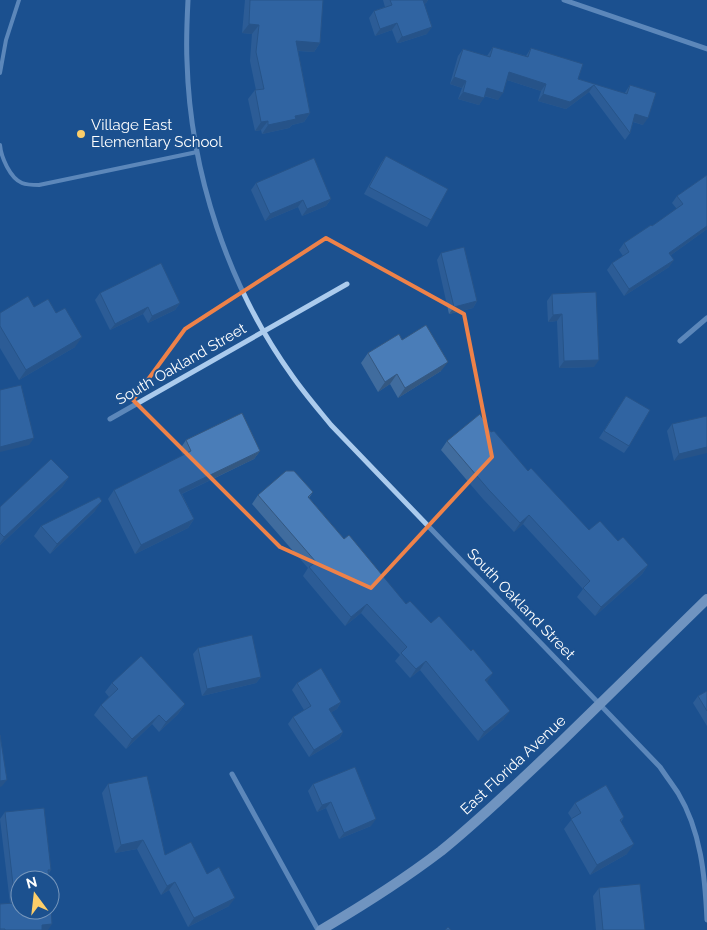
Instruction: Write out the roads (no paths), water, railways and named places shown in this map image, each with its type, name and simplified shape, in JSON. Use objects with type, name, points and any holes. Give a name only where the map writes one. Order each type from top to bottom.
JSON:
[{"type":"street","name":"South Oakland Street","points":[[188,0],[186,61],[196,152],[223,246],[248,302],[264,331],[293,377],[331,425],[660,767],[678,794],[692,824],[701,855],[706,888],[707,920]]},
{"type":"street","points":[[564,0],[707,49]]},
{"type":"street","name":"South Oakland Street","points":[[110,419],[347,284]]},
{"type":"street","points":[[680,341],[707,318]]},
{"type":"street","name":"East Florida Avenue","points":[[232,774],[320,930],[401,880],[478,820],[707,599]]},
{"type":"lane","points":[[0,73],[6,40],[19,0]]},
{"type":"lane","points":[[0,145],[0,153],[9,172],[21,183],[38,185],[196,152]]},
{"type":"place","name":"Village East Elementary School","points":[[81,134]]}]
